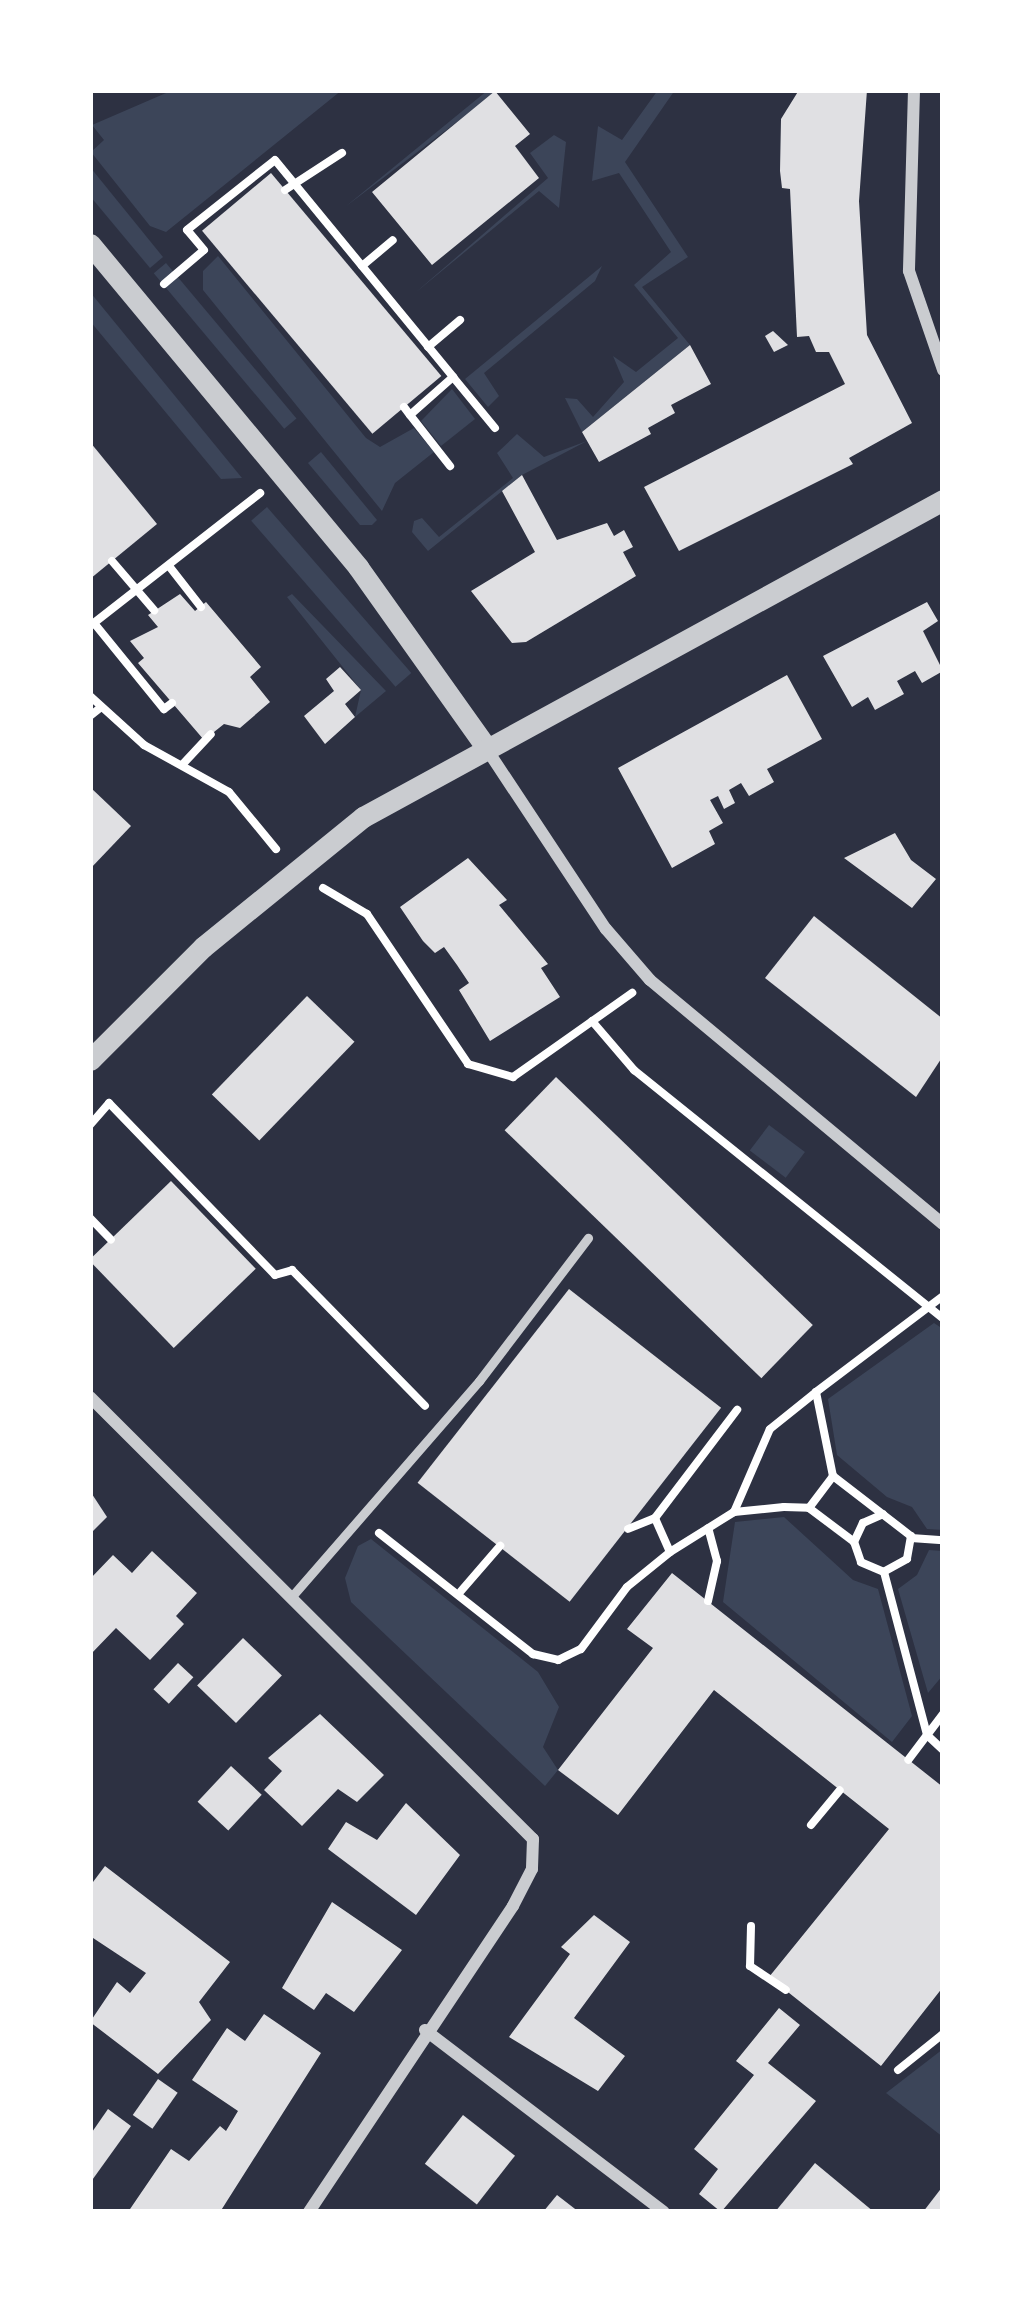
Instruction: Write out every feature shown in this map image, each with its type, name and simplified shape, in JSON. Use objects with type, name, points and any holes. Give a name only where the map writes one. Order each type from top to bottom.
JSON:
[{"type":"street","points":[[914,90],[909,271],[943,370]]},
{"type":"street","points":[[90,244],[358,567],[486,747],[606,929],[650,980],[943,1224]]},
{"type":"street","points":[[90,1060],[292,870],[363,817],[943,500]]},
{"type":"street","points":[[90,1397],[505,1804],[532,1839],[532,1869],[309,2212]]},
{"type":"street","points":[[425,2030],[664,2212]]},
{"type":"lane","points":[[293,1595],[443,1424],[588,1238]]},
{"type":"path","points":[[289,187],[342,153]]},
{"type":"path","points":[[140,305],[208,247],[188,230],[275,160],[289,187],[362,266],[494,428]]},
{"type":"path","points":[[362,266],[393,240]]},
{"type":"path","points":[[428,346],[460,320]]},
{"type":"path","points":[[450,466],[407,411],[453,377]]},
{"type":"path","points":[[172,703],[164,709],[92,625],[279,477]]},
{"type":"path","points":[[112,561],[154,610]]},
{"type":"path","points":[[170,566],[201,607]]},
{"type":"path","points":[[90,696],[182,766],[229,792],[292,870],[367,914],[468,1064],[513,1077],[650,980]]},
{"type":"path","points":[[90,716],[100,708]]},
{"type":"path","points":[[182,766],[211,734]]},
{"type":"path","points":[[592,1021],[634,1070],[943,1318]]},
{"type":"path","points":[[90,1125],[109,1103],[275,1275],[292,1270],[443,1424]]},
{"type":"path","points":[[90,1218],[111,1240]]},
{"type":"path","points":[[734,1512],[770,1429],[932,1309],[943,1296]]},
{"type":"path","points":[[816,1392],[833,1476],[883,1514],[902,1522],[911,1538],[907,1559],[884,1572]]},
{"type":"path","points":[[628,1529],[655,1518],[737,1410]]},
{"type":"path","points":[[687,1453],[698,1462]]},
{"type":"path","points":[[809,1508],[833,1476]]},
{"type":"path","points":[[380,1498],[374,1530],[460,1591],[533,1654],[558,1660],[580,1649],[627,1587],[670,1552],[734,1512],[809,1508],[854,1542],[861,1562],[884,1572]]},
{"type":"path","points":[[854,1542],[862,1523],[883,1514]]},
{"type":"path","points":[[655,1518],[670,1552]]},
{"type":"path","points":[[708,1528],[717,1570],[708,1601]]},
{"type":"path","points":[[911,1538],[943,1540]]},
{"type":"path","points":[[460,1591],[500,1546]]},
{"type":"path","points":[[884,1572],[926,1735],[943,1750]]},
{"type":"path","points":[[908,1760],[943,1714]]},
{"type":"path","points":[[811,1825],[840,1790]]},
{"type":"path","points":[[751,1927],[750,1966],[781,1994],[786,1990]]},
{"type":"path","points":[[898,2069],[943,2034]]},
{"type":"shaded area","points":[[173,90],[342,90],[166,232],[150,226],[91,152],[104,140],[92,125]]},
{"type":"shaded area","points":[[488,90],[499,90],[345,207]]},
{"type":"shaded area","points":[[658,90],[675,90],[625,162],[688,257],[642,287],[690,345],[582,432],[565,398],[577,399],[593,417],[624,382],[613,356],[636,372],[678,338],[634,285],[671,252],[619,173],[592,181],[598,126],[622,140]]},
{"type":"shaded area","points":[[554,135],[566,142],[559,208],[539,191],[415,293],[548,178],[530,153]]},
{"type":"shaded area","points":[[90,167],[163,257],[150,268],[90,196]]},
{"type":"shaded area","points":[[218,256],[366,438],[380,447],[414,428],[434,452],[395,483],[382,511],[203,290],[203,271]]},
{"type":"shaded area","points":[[166,263],[296,419],[284,429],[154,273]]},
{"type":"shaded area","points":[[602,266],[595,281],[484,373],[499,396],[488,407],[465,379]]},
{"type":"shaded area","points":[[90,292],[242,478],[221,479],[90,321]]},
{"type":"shaded area","points":[[452,389],[475,419],[441,446],[421,421]]},
{"type":"shaded area","points":[[517,434],[544,457],[587,441],[522,475],[428,551],[412,532],[414,521],[422,518],[439,537],[513,478],[497,453]]},
{"type":"shaded area","points":[[321,452],[377,520],[372,525],[360,525],[308,463]]},
{"type":"shaded area","points":[[267,507],[411,673],[395,687],[251,521]]},
{"type":"shaded area","points":[[292,594],[386,691],[355,717],[361,690],[287,597]]},
{"type":"shaded area","points":[[769,1125],[805,1152],[786,1178],[750,1151]]},
{"type":"shaded area","points":[[934,1323],[943,1329],[943,1530],[927,1529],[912,1507],[887,1497],[837,1455],[828,1399]]},
{"type":"shaded area","points":[[784,1517],[853,1580],[878,1589],[912,1716],[892,1742],[723,1602],[735,1522]]},
{"type":"shaded area","points":[[371,1539],[538,1672],[559,1707],[543,1747],[558,1770],[545,1786],[351,1602],[345,1578],[358,1546]]},
{"type":"shaded area","points":[[929,1550],[943,1551],[943,1675],[928,1693],[898,1589],[917,1575]]},
{"type":"shaded area","points":[[943,2049],[943,2137],[886,2093]]},
{"type":"building","points":[[799,90],[867,90],[859,201],[867,335],[912,423],[849,458],[853,464],[679,551],[644,487],[845,384],[829,352],[816,352],[809,336],[797,337],[790,189],[782,188],[780,171],[781,119]]},
{"type":"building","points":[[495,91],[530,134],[515,146],[539,178],[432,265],[372,192]]},
{"type":"building","points":[[271,173],[441,376],[372,434],[202,231]]},
{"type":"building","points":[[773,331],[788,345],[774,352],[765,336]]},
{"type":"building","points":[[690,345],[711,384],[671,405],[675,413],[648,428],[651,434],[599,462],[582,432]]},
{"type":"building","points":[[90,442],[157,524],[90,579]]},
{"type":"building","points":[[522,475],[557,540],[607,523],[614,536],[624,530],[633,547],[623,552],[636,576],[526,642],[512,643],[471,591],[535,552],[502,491]]},
{"type":"building","points":[[180,594],[195,611],[206,602],[261,667],[250,677],[270,702],[240,728],[224,724],[204,740],[138,663],[144,658],[130,641],[158,627],[148,615]]},
{"type":"building","points":[[927,602],[938,621],[923,631],[943,671],[922,683],[915,671],[897,681],[904,694],[875,710],[868,697],[852,707],[823,656]]},
{"type":"building","points":[[340,667],[361,690],[345,704],[355,717],[325,744],[304,716],[334,691],[326,679]]},
{"type":"building","points":[[787,675],[822,739],[767,769],[774,782],[749,796],[741,783],[729,790],[735,803],[724,809],[718,796],[710,800],[723,823],[709,831],[715,844],[672,868],[618,768]]},
{"type":"building","points":[[90,787],[131,826],[90,869]]},
{"type":"building","points":[[895,833],[911,860],[936,879],[912,908],[844,858]]},
{"type":"building","points":[[468,858],[507,900],[499,905],[548,964],[541,968],[560,997],[490,1041],[459,990],[469,983],[457,965],[444,947],[435,953],[423,941],[400,907]]},
{"type":"building","points":[[814,916],[943,1019],[943,1056],[916,1097],[765,978]]},
{"type":"building","points":[[307,996],[354,1042],[259,1140],[212,1095]]},
{"type":"building","points":[[556,1077],[813,1325],[761,1378],[505,1130]]},
{"type":"building","points":[[171,1181],[256,1269],[174,1348],[90,1261]]},
{"type":"building","points":[[569,1289],[721,1408],[570,1602],[418,1483]]},
{"type":"building","points":[[90,1491],[107,1517],[90,1534]]},
{"type":"building","points":[[152,1551],[197,1593],[176,1616],[184,1624],[150,1660],[116,1628],[90,1655],[90,1579],[113,1555],[132,1573]]},
{"type":"building","points":[[672,1573],[943,1787],[943,1987],[881,2066],[769,1977],[889,1829],[714,1690],[618,1815],[558,1770],[653,1648],[627,1629]]},
{"type":"building","points":[[243,1638],[282,1676],[236,1723],[197,1685]]},
{"type":"building","points":[[178,1663],[193,1677],[169,1704],[153,1689]]},
{"type":"building","points":[[320,1714],[384,1775],[357,1802],[338,1789],[302,1826],[264,1790],[282,1771],[268,1758]]},
{"type":"building","points":[[231,1766],[262,1795],[228,1830],[198,1802]]},
{"type":"building","points":[[406,1803],[460,1855],[416,1915],[328,1849],[346,1822],[377,1840]]},
{"type":"building","points":[[105,1866],[230,1962],[199,2002],[211,2020],[158,2074],[90,2022],[117,1982],[130,1993],[146,1973],[90,1936],[90,1886]]},
{"type":"building","points":[[332,1902],[402,1950],[354,2012],[326,1993],[314,2010],[282,1988]]},
{"type":"building","points":[[594,1915],[630,1942],[574,2018],[625,2056],[598,2091],[509,2037],[570,1954],[561,1947]]},
{"type":"building","points":[[779,2008],[800,2025],[768,2063],[816,2101],[721,2212],[699,2194],[718,2169],[694,2149],[754,2075],[736,2061]]},
{"type":"building","points":[[264,2014],[321,2053],[220,2212],[128,2212],[171,2149],[189,2161],[220,2126],[226,2131],[238,2111],[192,2080],[227,2028],[245,2041]]},
{"type":"building","points":[[158,2079],[178,2093],[152,2129],[133,2115]]},
{"type":"building","points":[[108,2109],[131,2126],[90,2183],[90,2135]]},
{"type":"building","points":[[463,2115],[515,2156],[477,2204],[425,2164]]},
{"type":"building","points":[[815,2163],[874,2212],[775,2212]]},
{"type":"building","points":[[943,2186],[943,2212],[923,2212]]},
{"type":"building","points":[[557,2195],[579,2212],[543,2212]]}]
